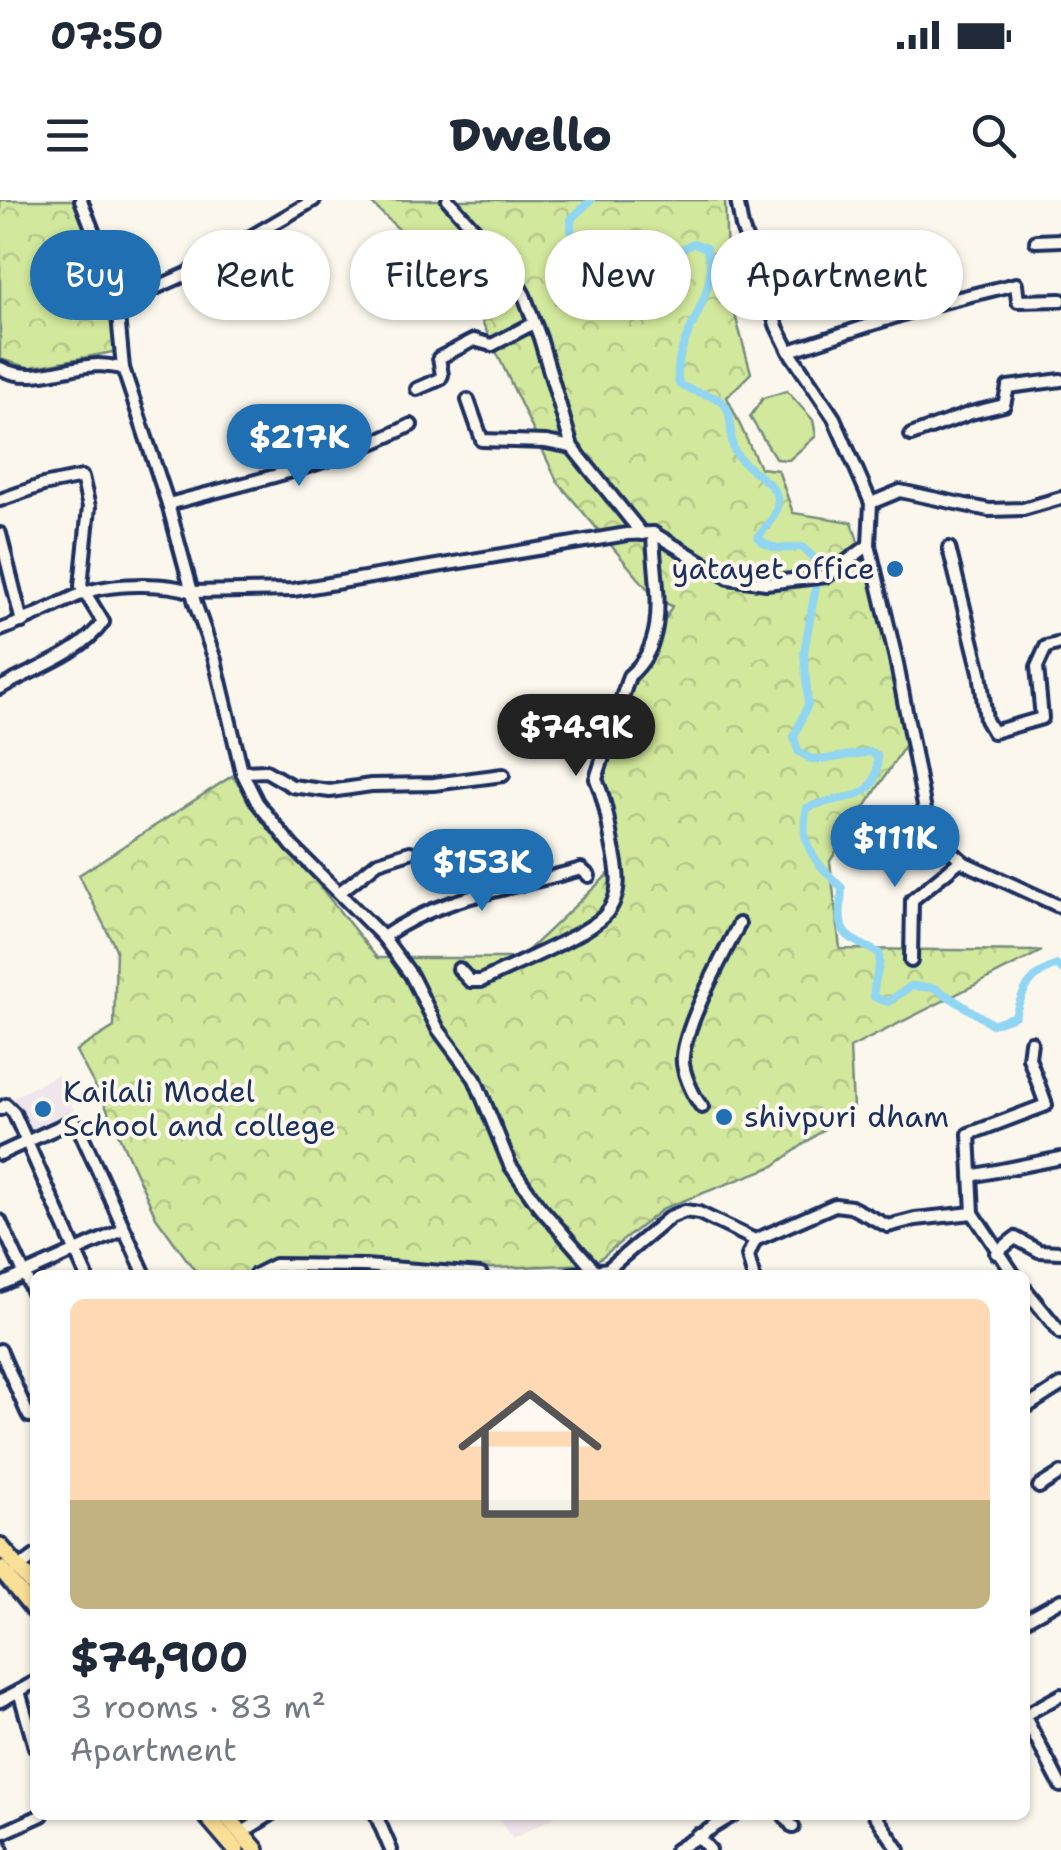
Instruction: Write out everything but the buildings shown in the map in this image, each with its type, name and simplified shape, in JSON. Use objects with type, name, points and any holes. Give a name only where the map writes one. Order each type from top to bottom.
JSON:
[{"type":"highway","points":[[0,1546],[8,1572],[30,1604]]},
{"type":"highway","points":[[8,1572],[30,1584]]},
{"type":"highway","points":[[210,1820],[236,1850]]},
{"type":"highway","points":[[230,1820],[256,1850]]},
{"type":"street","points":[[81,200],[94,230]]},
{"type":"street","points":[[161,286],[314,200]]},
{"type":"street","points":[[448,200],[506,264],[524,294],[572,447],[647,534],[730,578],[766,583],[827,576],[869,545]]},
{"type":"street","points":[[737,200],[742,227],[777,327],[834,418],[871,503],[869,545],[900,677],[928,826],[962,860],[1061,908]]},
{"type":"street","points":[[1036,241],[1061,240]]},
{"type":"street","points":[[789,351],[931,304],[1016,284],[1018,300],[1061,300]]},
{"type":"street","points":[[118,320],[123,368],[215,660],[242,772],[257,802],[292,846],[383,937],[411,975],[448,1044],[475,1079],[510,1165],[538,1205],[595,1270]]},
{"type":"street","points":[[416,390],[440,379],[439,358],[474,340],[492,345],[534,323]]},
{"type":"street","points":[[0,368],[10,374],[35,376],[100,365],[123,368]]},
{"type":"street","points":[[911,435],[1004,405],[1008,388],[1061,380]]},
{"type":"street","points":[[468,400],[482,440],[572,447]]},
{"type":"street","points":[[168,504],[289,472],[382,440],[411,425]]},
{"type":"street","points":[[0,500],[82,477],[89,507],[81,586],[103,622],[71,652],[0,688]]},
{"type":"street","points":[[871,503],[900,491],[989,510],[1023,509],[1061,498]]},
{"type":"street","points":[[0,534],[22,622]]},
{"type":"street","points":[[0,630],[83,593],[134,585],[192,592],[293,590],[647,534]]},
{"type":"street","points":[[459,969],[470,981],[481,982],[576,934],[605,915],[614,899],[620,872],[606,802],[596,780],[628,676],[640,666],[656,639],[658,613],[647,534]]},
{"type":"street","points":[[949,548],[980,672],[986,720],[993,732],[1042,718],[1036,667],[1046,646],[1061,643]]},
{"type":"street","points":[[242,772],[266,772],[292,786],[330,792],[358,786],[434,784],[503,776]]},
{"type":"street","points":[[340,892],[378,862],[410,852]]},
{"type":"street","points":[[911,961],[912,900],[962,860]]},
{"type":"street","points":[[383,937],[431,908],[469,896],[582,869],[589,876]]},
{"type":"street","points":[[702,1107],[682,1059],[709,987],[739,924]]},
{"type":"street","points":[[1010,1270],[973,1213],[969,1134],[1046,1106],[1029,1058],[1030,1042]]},
{"type":"street","points":[[0,1109],[6,1106],[14,1113],[84,1270]]},
{"type":"street","points":[[0,1154],[72,1122],[78,1124],[143,1270]]},
{"type":"street","points":[[971,1176],[1061,1158]]},
{"type":"street","points":[[752,1270],[748,1256],[755,1240],[835,1206],[851,1206],[888,1226],[973,1213]]},
{"type":"street","points":[[608,1270],[670,1217],[685,1212],[700,1213],[755,1240]]},
{"type":"street","points":[[0,1221],[30,1286]]},
{"type":"street","points":[[36,1270],[123,1230]]},
{"type":"street","points":[[996,1252],[1015,1238],[1039,1251],[1060,1252]]},
{"type":"street","points":[[0,1285],[30,1273]]},
{"type":"street","points":[[1030,1295],[1061,1333]]},
{"type":"street","points":[[0,1350],[30,1416]]},
{"type":"street","points":[[1030,1405],[1061,1385]]},
{"type":"street","points":[[1038,1487],[1061,1473]]},
{"type":"street","points":[[8,1572],[30,1559]]},
{"type":"street","points":[[1030,1617],[1061,1600]]},
{"type":"street","points":[[0,1701],[30,1685]]},
{"type":"street","points":[[19,1691],[30,1730]]},
{"type":"street","points":[[1030,1713],[1061,1696]]},
{"type":"street","points":[[1030,1726],[1061,1786]]},
{"type":"street","points":[[0,1834],[31,1820]]},
{"type":"street","points":[[241,1832],[261,1820]]},
{"type":"street","points":[[382,1820],[391,1850]]},
{"type":"street","points":[[676,1850],[724,1820]]},
{"type":"street","points":[[788,1820],[793,1827]]},
{"type":"street","points":[[878,1820],[899,1850]]},
{"type":"street","points":[[697,1835],[710,1850]]},
{"type":"shaded area","name":"Kailali Model School and college","points":[[57,1075],[78,1118],[27,1139],[10,1099]]},
{"type":"shaded area","points":[[499,1820],[548,1820],[513,1839]]},
{"type":"green space","points":[[0,200],[77,200],[88,230],[30,230],[30,320],[111,320],[118,351],[30,368],[0,359]]},
{"type":"green space","points":[[368,200],[725,200],[726,230],[711,230],[711,320],[736,320],[751,373],[727,397],[760,468],[778,470],[793,513],[852,522],[876,600],[906,744],[830,861],[840,949],[1042,951],[850,1048],[853,1108],[774,1166],[664,1208],[593,1264],[453,1270],[194,1270],[156,1217],[76,1051],[114,1027],[116,949],[79,875],[232,776],[377,958],[520,958],[616,867],[604,778],[627,700],[672,606],[656,599],[557,481],[481,320],[525,320],[525,230],[400,230]]},
{"type":"green space","points":[[787,391],[813,420],[816,436],[789,460],[776,459],[750,417],[763,398]]},
{"type":"waterway","points":[[591,200],[571,219],[572,254],[639,292],[643,293],[686,247],[694,243],[706,248],[708,283],[682,351],[679,384],[726,406],[735,452],[775,491],[777,509],[758,537],[773,547],[802,547],[819,570],[804,652],[808,704],[794,737],[798,751],[811,759],[870,752],[877,755],[877,771],[866,790],[807,808],[805,833],[817,861],[842,888],[844,930],[855,941],[879,953],[874,997],[888,1002],[911,986],[935,988],[992,1024],[1015,1016],[1025,991],[1040,973],[1057,965],[1061,969]]},
{"type":"place","name":"yatayet office","points":[[895,569]]},
{"type":"place","name":"Kailali Model School and college","points":[[43,1109]]},
{"type":"place","name":"shivpuri dham","points":[[724,1117]]}]
